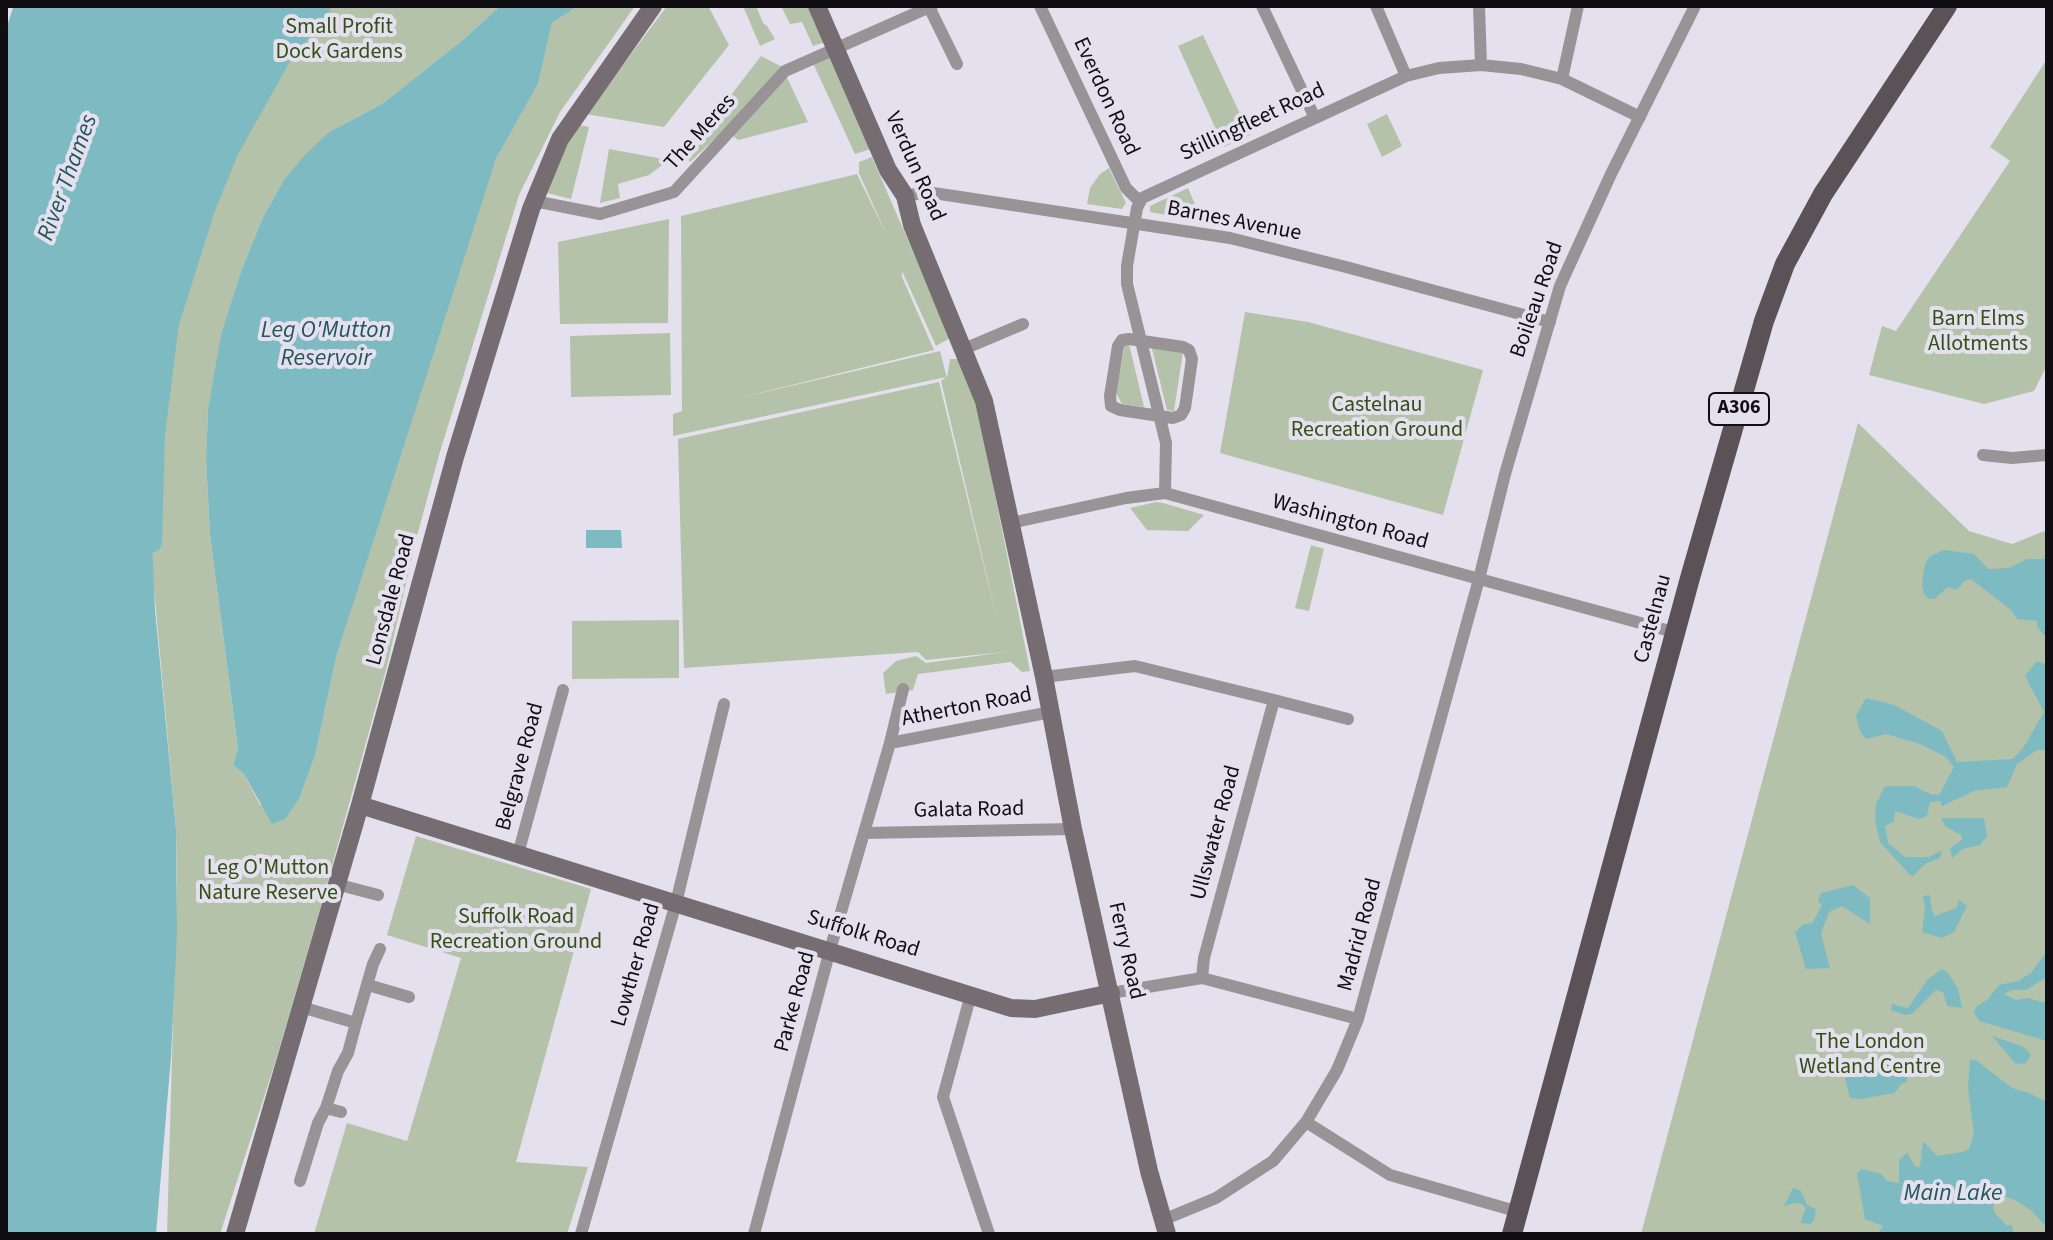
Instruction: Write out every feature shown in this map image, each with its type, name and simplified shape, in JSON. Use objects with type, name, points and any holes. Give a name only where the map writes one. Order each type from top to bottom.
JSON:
[{"type":"main road","name":"Castelnau","points":[[1512,1234],[1763,323],[1785,264],[1823,194],[1919,49],[1919,32],[1942,13]]},
{"type":"street","name":"Lonsdale Road","points":[[235,1234],[360,805],[455,457],[534,201],[560,139],[653,6]]},
{"type":"street","name":"Verdun Road","points":[[817,6],[888,170],[905,196],[912,225],[984,401],[1044,677]]},
{"type":"street","name":"Everdon Road","points":[[1040,6],[1126,188],[1139,201]]},
{"type":"street","points":[[1262,6],[1314,116]]},
{"type":"street","points":[[1376,6],[1406,76]]},
{"type":"street","points":[[1479,6],[1481,65]]},
{"type":"street","points":[[1562,79],[1578,6]]},
{"type":"street","name":"Boileau Road","points":[[1479,579],[1505,474],[1564,275],[1695,6]]},
{"type":"street","name":"The Meres","points":[[534,201],[600,214],[674,192],[785,71],[931,7]]},
{"type":"street","points":[[931,7],[957,64]]},
{"type":"street","name":"Stillingfleet Road","points":[[1139,201],[1314,116],[1406,76],[1439,68],[1481,65],[1521,69],[1562,79],[1640,117]]},
{"type":"street","name":"Barnes Avenue","points":[[905,196],[927,192],[1253,243],[1550,322]]},
{"type":"street","points":[[1139,201],[1126,275],[1139,340],[1166,443],[1165,493]]},
{"type":"street","points":[[964,349],[1023,324]]},
{"type":"street","points":[[1122,340],[1139,340],[1189,350],[1192,359],[1185,408],[1181,415],[1173,418],[1111,406],[1118,346],[1122,340]]},
{"type":"street","points":[[1983,455],[2012,458],[2047,455]]},
{"type":"street","name":"Washington Road","points":[[1011,523],[1126,498],[1165,493],[1677,633]]},
{"type":"street","name":"Madrid Road","points":[[1165,1227],[1273,1161],[1306,1122],[1337,1070],[1358,1019],[1479,579]]},
{"type":"street","points":[[1044,677],[1135,666],[1348,719]]},
{"type":"street","name":"Ferry Road","points":[[1044,677],[1073,829],[1149,1171],[1165,1227]]},
{"type":"street","name":"Parke Road","points":[[754,1234],[903,689]]},
{"type":"street","name":"Belgrave Road","points":[[518,854],[563,690]]},
{"type":"street","name":"Ullswater Road","points":[[1202,978],[1204,958],[1274,700]]},
{"type":"street","name":"Lowther Road","points":[[581,1234],[676,903],[724,704]]},
{"type":"street","name":"Atherton Road","points":[[890,743],[1051,712]]},
{"type":"street","name":"Suffolk Road","points":[[360,805],[1011,1008],[1027,1010],[1202,978],[1358,1019]]},
{"type":"street","name":"Galata Road","points":[[865,833],[1073,829]]},
{"type":"street","points":[[336,884],[378,895]]},
{"type":"street","points":[[300,1181],[318,1123],[348,1053],[380,949]]},
{"type":"street","points":[[368,985],[409,997]]},
{"type":"street","points":[[971,994],[943,1097],[989,1234]]},
{"type":"street","points":[[301,1007],[356,1023]]},
{"type":"street","points":[[326,1108],[341,1112]]},
{"type":"street","points":[[1306,1122],[1390,1175],[1519,1212]]},
{"type":"green space","name":"Leg O'Mutton Nature Reserve","points":[[321,6],[500,6],[382,104],[329,132],[284,180],[263,217],[242,269],[222,335],[208,409],[206,459],[210,535],[238,750],[233,765],[244,774],[260,805],[299,799],[315,756],[337,654],[452,290],[496,159],[538,84],[552,23],[578,6],[635,6],[560,112],[519,195],[439,455],[386,670],[319,913],[220,1234],[167,1234],[177,881],[176,830],[152,566],[155,434],[169,323],[205,209],[228,152],[281,57]]},
{"type":"green space","points":[[667,6],[708,6],[729,45],[664,127],[586,114]]},
{"type":"green space","points":[[743,6],[756,6],[763,23],[775,39],[760,46]]},
{"type":"green space","points":[[781,6],[810,6],[826,42],[813,46],[802,22],[790,24]]},
{"type":"green space","points":[[1203,35],[1250,135],[1224,147],[1178,46]]},
{"type":"green space","points":[[830,55],[871,149],[855,154],[812,61]]},
{"type":"green space","points":[[761,56],[782,67],[808,122],[738,140],[725,129],[690,162],[685,155]]},
{"type":"green space","name":"Barn Elms Allotments","points":[[2047,59],[2047,365],[2034,391],[1984,404],[1869,375],[1882,326],[1896,331],[2010,161],[1990,147]]},
{"type":"green space","points":[[1387,114],[1402,146],[1382,157],[1367,124]]},
{"type":"green space","points":[[576,124],[589,127],[571,199],[547,193]]},
{"type":"green space","points":[[609,149],[669,160],[649,175],[618,184],[620,198],[600,203]]},
{"type":"green space","points":[[872,157],[950,338],[936,346],[902,271],[934,350],[735,399],[940,351],[947,378],[950,359],[959,359],[973,384],[1030,671],[1022,672],[1011,662],[918,674],[913,690],[886,694],[883,673],[896,661],[916,656],[926,663],[1005,652],[926,660],[918,652],[684,668],[678,439],[939,382],[999,628],[941,381],[946,377],[673,436],[673,414],[682,411],[681,216],[857,174],[887,236],[859,173],[859,162]]},
{"type":"green space","points":[[1109,168],[1126,203],[1122,209],[1087,204],[1090,188]]},
{"type":"green space","points":[[1188,188],[1202,221],[1150,212],[1150,206]]},
{"type":"green space","points":[[669,219],[668,323],[560,324],[558,242]]},
{"type":"green space","name":"Castelnau Recreation Ground","points":[[1245,312],[1308,322],[1483,370],[1443,515],[1220,453]]},
{"type":"green space","points":[[670,333],[671,395],[571,397],[570,336]]},
{"type":"green space","points":[[1125,344],[1129,344],[1144,407],[1122,404],[1116,393]]},
{"type":"green space","points":[[1151,345],[1183,352],[1174,411],[1167,410]]},
{"type":"green space","name":"The London Wetland Centre","points":[[1858,423],[1969,531],[2012,544],[2047,530],[2047,1234],[1641,1234]]},
{"type":"green space","points":[[1156,502],[1204,515],[1188,531],[1147,530],[1130,508]]},
{"type":"green space","points":[[1311,545],[1324,549],[1309,611],[1295,608]]},
{"type":"green space","points":[[679,620],[679,678],[572,679],[572,621]]},
{"type":"green space","name":"Suffolk Road Recreation Ground","points":[[416,836],[591,889],[516,1162],[588,1167],[567,1234],[314,1234],[347,1123],[407,1141],[461,958],[387,935]]},
{"type":"water","name":"River Thames","points":[[24,6],[321,6],[281,57],[228,152],[205,209],[169,323],[155,434],[152,542],[155,610],[176,830],[177,934],[171,1057],[156,1234],[6,1234],[6,63]]},
{"type":"water","name":"Leg O'Mutton Reservoir","points":[[500,6],[578,6],[552,23],[538,84],[496,159],[337,654],[315,756],[299,799],[285,819],[272,824],[244,774],[233,765],[238,749],[210,535],[206,459],[208,409],[221,335],[263,217],[284,180],[304,156],[329,132],[382,104]]},
{"type":"water","points":[[586,530],[621,530],[622,548],[586,548]]},
{"type":"water","points":[[1944,550],[1974,554],[1988,569],[2009,568],[2027,559],[2047,559],[2047,638],[2037,627],[2037,621],[2017,619],[2012,611],[1971,579],[1955,590],[1948,587],[1934,599],[1929,599],[1922,585],[1925,564],[1930,556]]},
{"type":"water","points":[[2037,661],[2047,665],[2047,750],[2037,750],[2017,764],[2007,787],[1974,791],[1942,806],[1940,801],[1930,802],[1927,816],[1919,819],[1895,811],[1894,821],[1885,826],[1888,843],[1905,857],[1929,857],[1942,850],[1940,858],[1925,864],[1912,877],[1880,842],[1875,819],[1876,804],[1885,786],[1914,786],[1939,795],[1954,767],[1946,757],[1920,744],[1886,734],[1866,739],[1856,716],[1866,698],[1894,705],[1942,731],[1957,762],[2013,759],[2044,712],[2025,676]]},
{"type":"water","points":[[1941,818],[1984,818],[1987,836],[1980,845],[1963,849],[1952,858],[1950,848],[1962,840],[1961,835],[1945,826]]},
{"type":"water","points":[[1853,885],[1870,898],[1870,924],[1842,906],[1829,912],[1821,933],[1830,968],[1806,969],[1795,932],[1804,924],[1812,923],[1822,906],[1818,901],[1821,893]]},
{"type":"water","points":[[1930,895],[1935,916],[1956,908],[1959,900],[1967,906],[1954,932],[1942,938],[1922,932],[1923,896]]},
{"type":"water","points":[[2047,951],[2047,977],[2026,990],[2012,990],[2004,994],[2016,1000],[2027,998],[2047,1003],[2047,1041],[1979,1021],[1974,1012],[1976,1007],[1987,1000],[1999,985],[2018,981],[2031,973]]},
{"type":"water","points":[[1942,969],[1958,989],[1962,1008],[1947,1006],[1943,992],[1936,990],[1912,1014],[1891,1010],[1892,1004],[1908,1008],[1927,980]]},
{"type":"water","points":[[1992,1036],[2024,1047],[2031,1055],[2026,1063],[2016,1064]]},
{"type":"water","points":[[1878,1057],[1885,1058],[1908,1073],[1907,1082],[1901,1084],[1895,1093],[1850,1098],[1845,1079],[1852,1067]]},
{"type":"water","name":"Main Lake","points":[[1970,1060],[1976,1060],[2012,1088],[2047,1102],[2047,1228],[2032,1211],[2003,1196],[1994,1201],[1993,1208],[2006,1225],[2012,1225],[2014,1234],[1878,1234],[1883,1226],[1865,1219],[1857,1173],[1862,1169],[1899,1183],[1899,1160],[1907,1153],[1915,1166],[1920,1167],[1923,1141],[1937,1156],[1969,1149],[1974,1134],[1968,1088]]},
{"type":"water","points":[[1793,1188],[1801,1191],[1807,1205],[1816,1209],[1810,1224],[1800,1223],[1806,1208],[1802,1204],[1784,1206]]},
{"type":"waterway","points":[[6,63],[24,6]]},
{"type":"waterway","points":[[126,551],[152,542],[155,434],[169,323],[205,209],[228,152],[281,57],[321,6]]},
{"type":"park label","name":"Small Profit Dock Gardens","points":[[339,40]]}]
